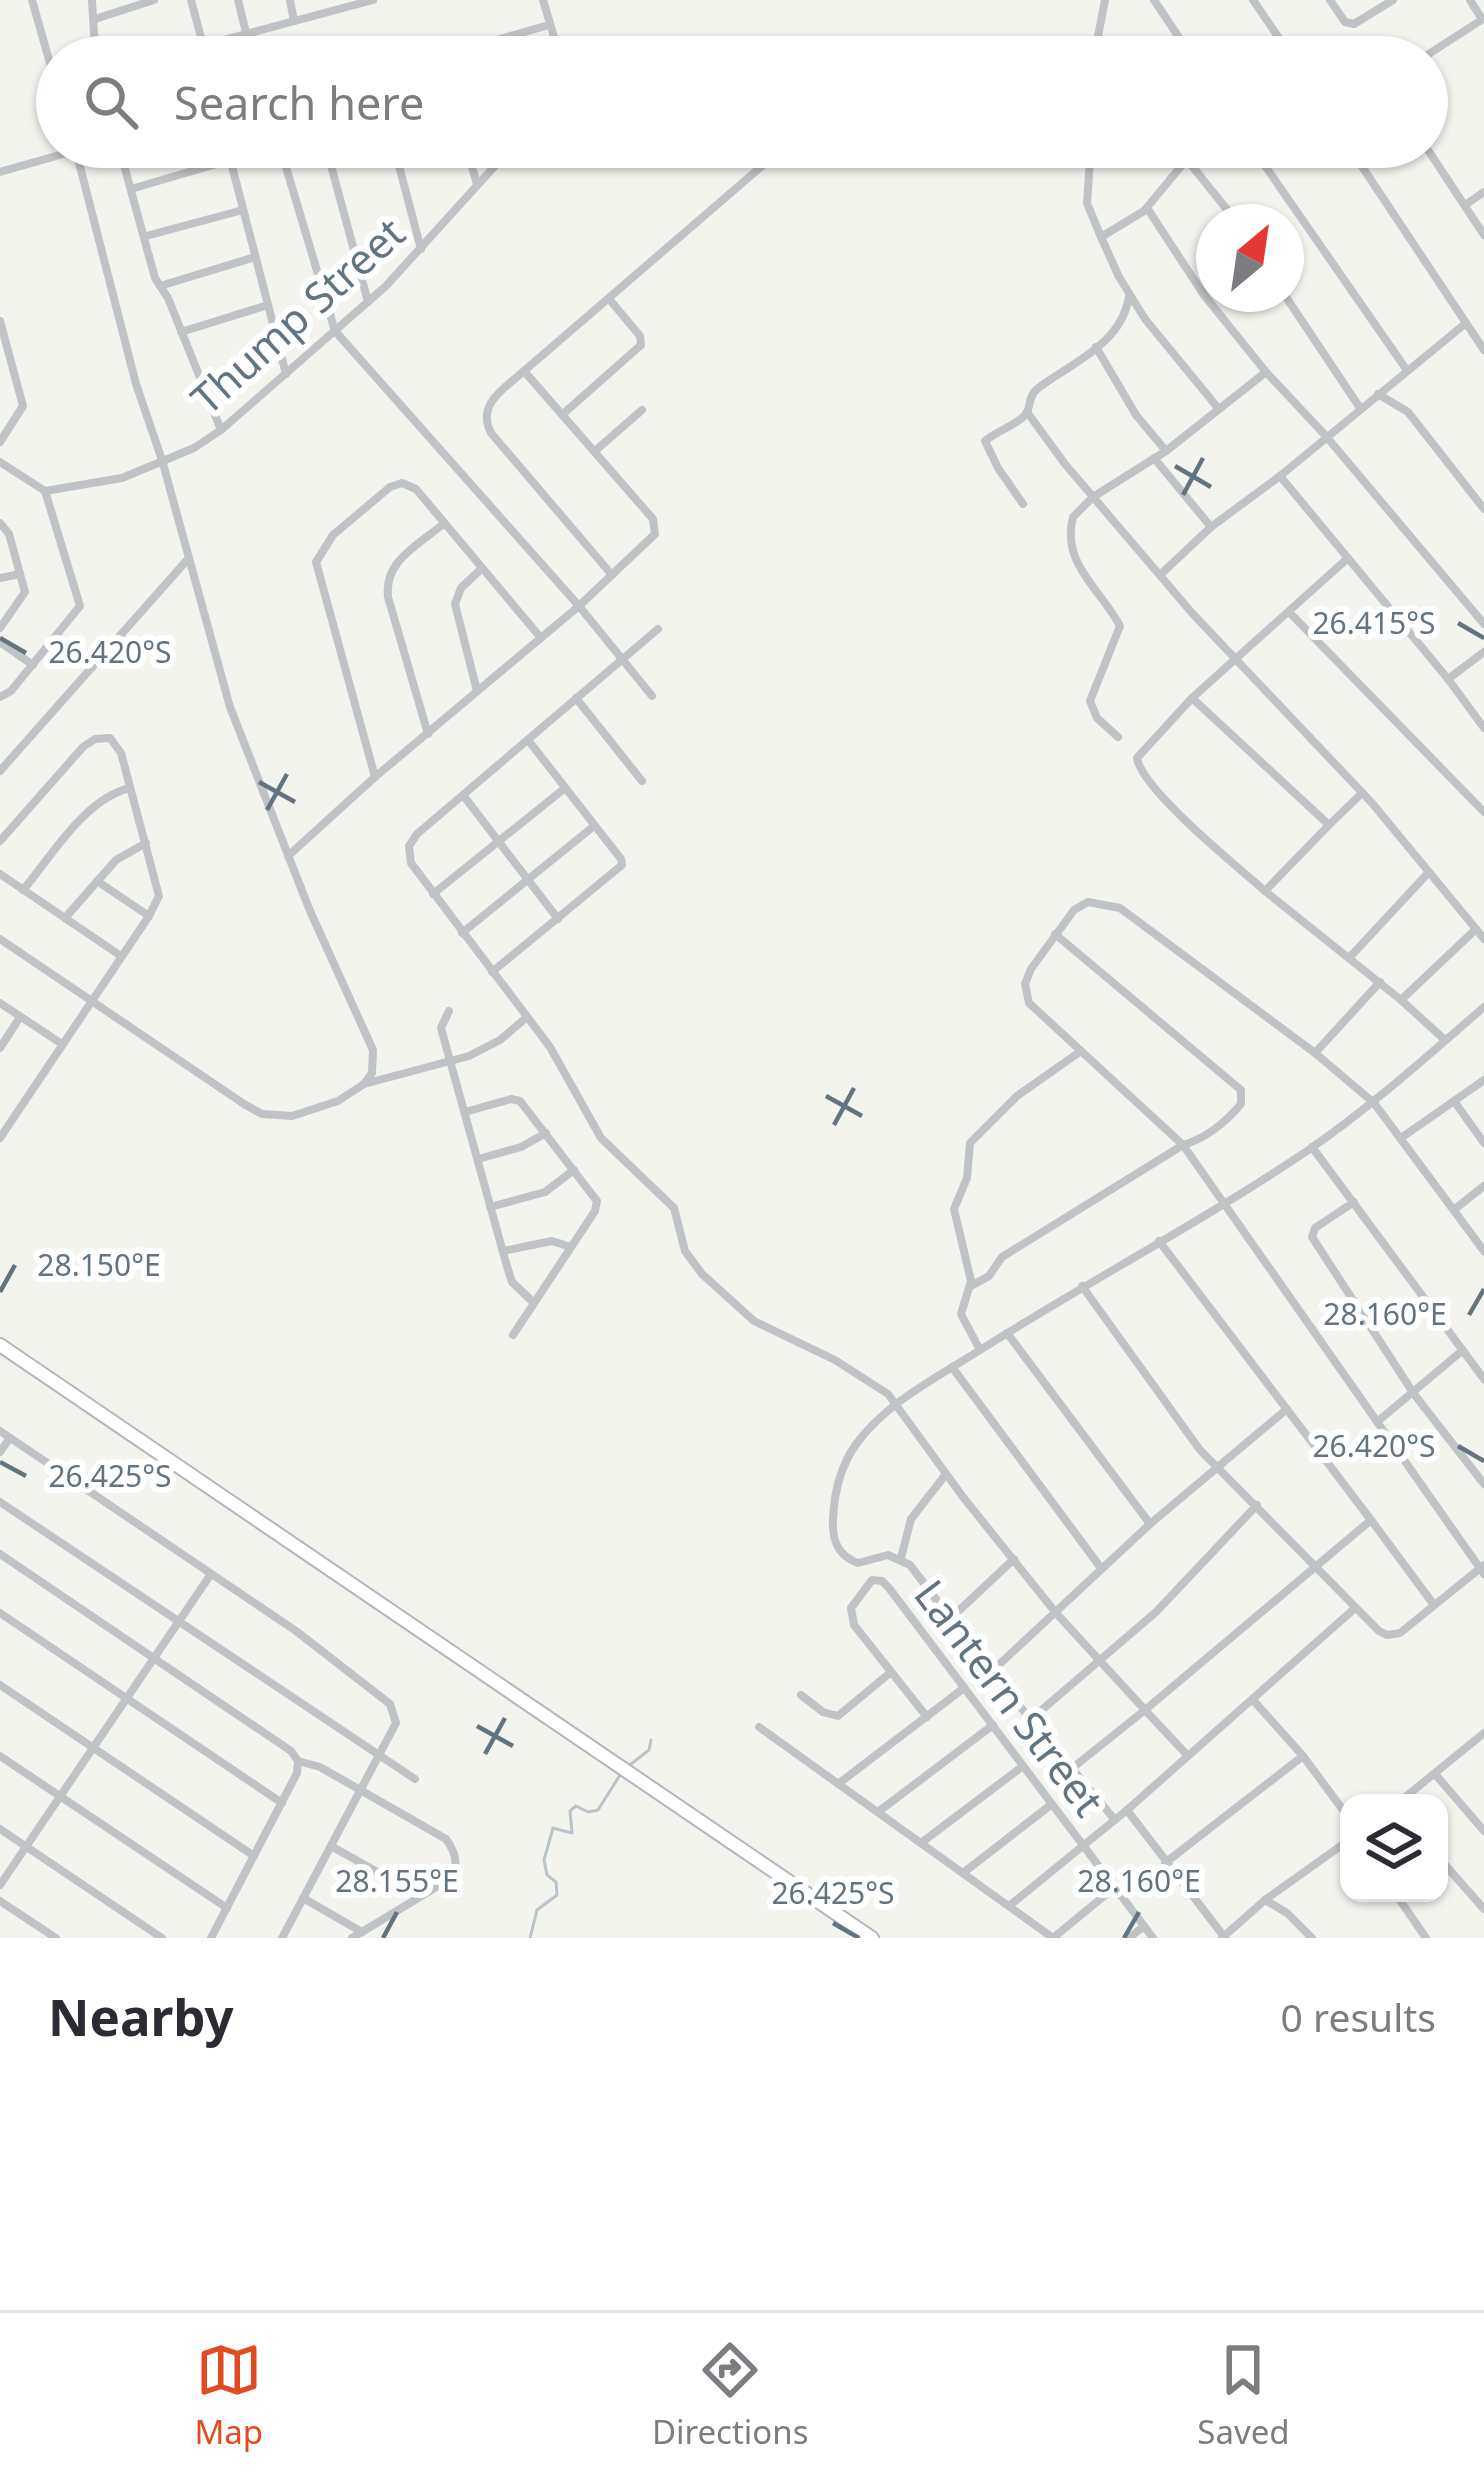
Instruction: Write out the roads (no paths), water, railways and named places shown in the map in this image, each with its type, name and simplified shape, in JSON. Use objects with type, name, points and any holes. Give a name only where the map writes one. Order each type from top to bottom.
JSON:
[{"type":"main road","points":[[0,1346],[872,1938]]},
{"type":"street","points":[[32,0],[42,36]]},
{"type":"street","points":[[92,0],[97,36]]},
{"type":"street","points":[[94,19],[154,0]]},
{"type":"street","points":[[191,0],[201,36]]},
{"type":"street","points":[[238,0],[245,34]]},
{"type":"street","points":[[290,0],[295,21]]},
{"type":"street","points":[[542,0],[553,36]]},
{"type":"street","points":[[1098,36],[1105,0]]},
{"type":"street","points":[[1154,0],[1178,36]]},
{"type":"street","points":[[1253,0],[1278,36]]},
{"type":"street","points":[[1330,0],[1341,17],[1354,24],[1393,0]]},
{"type":"street","points":[[1448,42],[1483,20],[1470,0]]},
{"type":"street","points":[[237,36],[366,1]]},
{"type":"street","points":[[511,36],[549,25]]},
{"type":"street","points":[[0,172],[36,161]]},
{"type":"street","points":[[81,168],[136,384],[162,460],[230,707],[288,856],[373,1050],[372,1073],[364,1084]]},
{"type":"street","points":[[125,168],[160,286],[220,430]]},
{"type":"street","points":[[131,189],[203,168]]},
{"type":"street","points":[[232,168],[286,374]]},
{"type":"street","points":[[286,168],[335,331],[579,606],[652,696]]},
{"type":"street","points":[[332,168],[368,302]]},
{"type":"street","points":[[400,168],[421,249]]},
{"type":"street","points":[[472,168],[477,184]]},
{"type":"street","name":"Thump Street","points":[[45,491],[122,478],[194,448],[220,430],[368,302],[492,168]]},
{"type":"street","points":[[612,575],[487,428],[488,405],[760,168]]},
{"type":"street","points":[[1090,168],[1088,203],[1129,295],[1218,408]]},
{"type":"street","points":[[1101,236],[1147,208],[1180,168]]},
{"type":"street","points":[[1194,168],[1223,204]]},
{"type":"street","points":[[1267,168],[1406,369]]},
{"type":"street","points":[[1363,168],[1484,350]]},
{"type":"street","points":[[1440,168],[1484,235]]},
{"type":"street","points":[[1465,206],[1484,192]]},
{"type":"street","points":[[1147,208],[1204,295],[1266,372],[1484,624]]},
{"type":"street","points":[[146,236],[243,210]]},
{"type":"street","points":[[160,286],[255,257]]},
{"type":"street","points":[[1023,504],[985,441],[1027,412],[1035,391],[1096,347],[1124,317],[1129,295]]},
{"type":"street","points":[[562,414],[641,345],[640,336],[610,300]]},
{"type":"street","points":[[181,332],[268,305]]},
{"type":"street","points":[[1296,312],[1360,408]]},
{"type":"street","points":[[0,321],[23,406],[0,442]]},
{"type":"street","points":[[1160,575],[1210,527],[1280,476],[1466,323]]},
{"type":"street","points":[[1096,347],[1136,415],[1166,451]]},
{"type":"street","points":[[288,856],[652,538],[653,519],[524,371]]},
{"type":"street","points":[[1118,737],[1097,718],[1090,701],[1120,626],[1074,560],[1072,517],[1266,372]]},
{"type":"street","points":[[1378,394],[1408,412],[1484,509]]},
{"type":"street","points":[[595,451],[641,410]]},
{"type":"street","points":[[1027,412],[1160,575],[1362,793],[1484,939]]},
{"type":"street","points":[[1154,458],[1210,527]]},
{"type":"street","points":[[0,462],[45,491],[80,606],[11,691],[0,697]]},
{"type":"street","points":[[1280,476],[1484,728]]},
{"type":"street","points":[[375,777],[316,562],[334,536],[396,484],[416,489],[541,638]]},
{"type":"street","points":[[0,523],[9,534],[24,596],[0,628]]},
{"type":"street","points":[[428,734],[388,597],[387,579],[392,567],[442,525]]},
{"type":"street","points":[[1348,558],[1192,698],[1139,753],[1139,769],[1265,891],[1351,957],[1445,1040]]},
{"type":"street","points":[[0,771],[188,559]]},
{"type":"street","points":[[477,691],[454,604],[461,588],[481,569]]},
{"type":"street","points":[[0,578],[20,574]]},
{"type":"street","points":[[1288,612],[1484,812]]},
{"type":"street","points":[[658,629],[417,834],[409,846],[411,863],[559,1060],[601,1138],[674,1208],[685,1251],[702,1274],[754,1321],[836,1360],[881,1388],[1056,1612],[1188,1756]]},
{"type":"street","points":[[0,642],[33,665]]},
{"type":"street","points":[[1448,679],[1484,652]]},
{"type":"street","points":[[576,698],[642,781]]},
{"type":"street","points":[[1192,698],[1329,825]]},
{"type":"street","points":[[0,841],[83,747],[105,737],[116,742],[159,889],[149,916],[0,1138]]},
{"type":"street","points":[[492,972],[622,865],[528,740]]},
{"type":"street","points":[[23,890],[95,806],[130,788]]},
{"type":"street","points":[[433,894],[565,788]]},
{"type":"street","points":[[1265,891],[1362,793]]},
{"type":"street","points":[[463,795],[558,919]]},
{"type":"street","points":[[462,933],[594,826]]},
{"type":"street","points":[[65,918],[122,855],[146,843]]},
{"type":"street","points":[[1351,957],[1429,872]]},
{"type":"street","points":[[0,874],[121,956]]},
{"type":"street","points":[[97,881],[149,916]]},
{"type":"street","points":[[1082,1286],[1166,1408],[1379,1631],[1394,1635],[1483,1569],[1183,1145],[1031,1008],[1026,993],[1030,970],[1084,903],[1118,907],[1374,1103],[1484,1251]]},
{"type":"street","points":[[1401,1000],[1476,929]]},
{"type":"street","points":[[971,1286],[989,1276],[1002,1257],[1183,1145],[1208,1135],[1241,1104],[1241,1090],[1055,934]]},
{"type":"street","points":[[0,939],[262,1114],[292,1116],[338,1101],[364,1084],[452,1061],[487,1048],[527,1017]]},
{"type":"street","points":[[1315,1054],[1380,982]]},
{"type":"street","points":[[0,1003],[62,1044]]},
{"type":"street","points":[[1115,1820],[991,1672],[920,1576],[901,1558],[878,1556],[858,1563],[837,1548],[833,1505],[845,1464],[857,1443],[896,1405],[1312,1147],[1374,1103],[1484,1007]]},
{"type":"street","points":[[449,1011],[441,1028],[490,1207],[512,1282],[531,1296],[532,1303]]},
{"type":"street","points":[[0,1048],[20,1017]]},
{"type":"street","points":[[980,1350],[961,1315],[971,1286],[954,1209],[967,1178],[970,1143],[1017,1096],[1081,1051]]},
{"type":"street","points":[[1401,1138],[1484,1080]]},
{"type":"street","points":[[465,1112],[516,1100],[595,1196],[597,1206],[572,1248],[512,1335]]},
{"type":"street","points":[[1454,1101],[1484,1143]]},
{"type":"street","points":[[478,1159],[521,1147],[546,1133]]},
{"type":"street","points":[[1312,1147],[1484,1379]]},
{"type":"street","points":[[490,1207],[545,1192],[574,1170]]},
{"type":"street","points":[[1455,1209],[1484,1186]]},
{"type":"street","points":[[1354,1202],[1315,1228],[1312,1237],[1414,1394],[1484,1484]]},
{"type":"street","points":[[503,1251],[552,1241],[572,1248]]},
{"type":"street","points":[[1160,1241],[1434,1605]]},
{"type":"street","points":[[1007,1333],[1150,1524]]},
{"type":"street","points":[[1377,1422],[1463,1350]]},
{"type":"street","points":[[952,1367],[1101,1568]]},
{"type":"street","points":[[991,1672],[1216,1465],[1287,1409]]},
{"type":"street","points":[[0,1431],[296,1631],[390,1704],[395,1723],[282,1938]]},
{"type":"street","points":[[0,1452],[10,1438]]},
{"type":"street","points":[[901,1558],[911,1519],[946,1474]]},
{"type":"street","points":[[0,1502],[415,1779]]},
{"type":"street","points":[[1030,1720],[1180,1588],[1257,1505]]},
{"type":"street","points":[[1070,1770],[1370,1520]]},
{"type":"street","points":[[0,1554],[290,1750],[298,1761],[320,1767],[446,1839],[452,1847],[454,1873],[352,1938]]},
{"type":"street","points":[[950,1619],[1014,1559]]},
{"type":"street","points":[[0,1885],[211,1574]]},
{"type":"street","name":"Lantern Street","points":[[926,1717],[854,1625],[851,1608],[872,1580],[890,1588],[1153,1938]]},
{"type":"street","points":[[1009,1906],[1127,1810],[1354,1609]]},
{"type":"street","points":[[0,1613],[283,1803]]},
{"type":"street","points":[[801,1695],[823,1712],[838,1716],[891,1672]]},
{"type":"street","points":[[0,1684],[254,1856]]},
{"type":"street","points":[[838,1784],[964,1688]]},
{"type":"street","points":[[1253,1700],[1340,1806]]},
{"type":"street","points":[[878,1812],[993,1726]]},
{"type":"street","points":[[758,1727],[1053,1938],[1114,1887]]},
{"type":"street","points":[[1409,1794],[1484,1733]]},
{"type":"street","points":[[0,1756],[226,1908]]},
{"type":"street","points":[[1165,1863],[1303,1756]]},
{"type":"street","points":[[211,1938],[283,1803],[298,1761]]},
{"type":"street","points":[[921,1843],[1023,1766]]},
{"type":"street","points":[[1435,1774],[1484,1831]]},
{"type":"street","points":[[963,1874],[1052,1804]]},
{"type":"street","points":[[1127,1810],[1224,1937],[1264,1900],[1340,1846]]},
{"type":"street","points":[[0,1829],[162,1938]]},
{"type":"street","points":[[331,1846],[420,1896]]},
{"type":"street","points":[[1448,1868],[1484,1909]]},
{"type":"street","points":[[303,1898],[362,1932]]},
{"type":"street","points":[[1264,1900],[1287,1912],[1312,1938]]},
{"type":"street","points":[[0,1901],[56,1938]]},
{"type":"street","points":[[1401,1902],[1426,1938]]},
{"type":"street","points":[[1129,1938],[1144,1926]]},
{"type":"waterway","points":[[626,1768],[649,1750],[651,1740]]},
{"type":"waterway","points":[[530,1938],[537,1910],[557,1895],[544,1860],[553,1828],[572,1833],[570,1811],[576,1806],[588,1812],[598,1810],[620,1775]]}]
